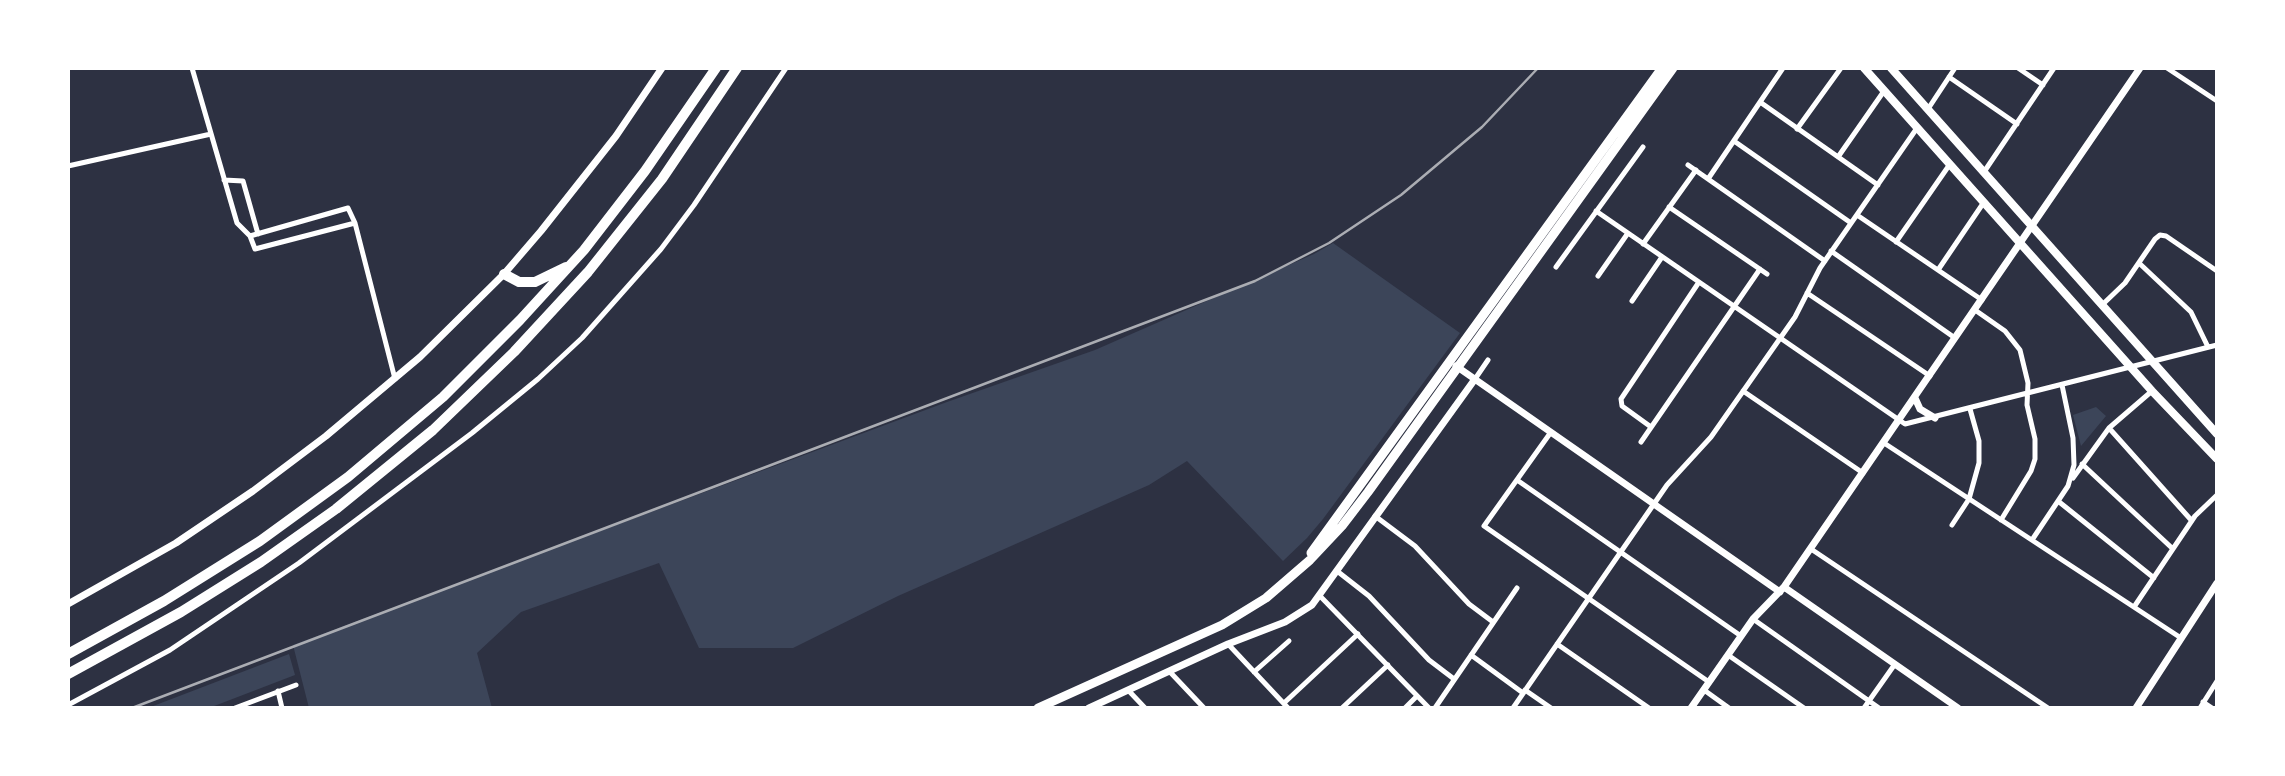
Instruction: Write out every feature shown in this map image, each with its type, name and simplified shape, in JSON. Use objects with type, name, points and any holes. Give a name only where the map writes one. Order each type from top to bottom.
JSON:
[{"type":"highway","points":[[68,654],[216,570],[288,522],[348,477],[461,379],[572,263],[645,171],[716,68]]},
{"type":"highway","points":[[68,674],[170,618],[251,569],[336,509],[433,430],[514,352],[588,272],[662,178],[737,68]]},
{"type":"highway","points":[[504,274],[519,282],[535,282],[572,263]]},
{"type":"main road","points":[[1295,574],[1662,68]]},
{"type":"main road","points":[[1038,708],[1222,625],[1266,598],[1326,544],[1355,510],[1673,68]]},
{"type":"main road","points":[[1864,68],[2130,367],[2217,459]]},
{"type":"main road","points":[[1896,70],[2217,434]]},
{"type":"street","points":[[192,68],[237,223],[250,236],[256,249],[355,223]]},
{"type":"street","points":[[68,604],[145,562],[225,511],[326,436],[444,334],[504,274],[588,173],[662,68]]},
{"type":"street","points":[[68,705],[170,650],[299,563],[472,433],[538,379],[582,338],[661,249],[694,205],[786,68]]},
{"type":"street","points":[[1708,178],[1783,68]]},
{"type":"street","points":[[1797,129],[1841,68]]},
{"type":"street","points":[[1928,109],[1955,68]]},
{"type":"street","points":[[2018,68],[2043,85]]},
{"type":"street","points":[[1984,172],[2054,68]]},
{"type":"street","points":[[1691,708],[1753,620],[1782,589],[1811,549],[2140,68]]},
{"type":"street","points":[[2167,68],[2217,101]]},
{"type":"street","points":[[1949,77],[2017,124]]},
{"type":"street","points":[[1838,157],[1884,91]]},
{"type":"street","points":[[1760,102],[1878,185]]},
{"type":"street","points":[[1513,708],[1673,477],[1711,437],[1795,317],[1831,251],[1917,128]]},
{"type":"street","points":[[68,166],[211,135]]},
{"type":"street","points":[[1734,141],[1851,223]]},
{"type":"street","points":[[1556,267],[1643,147]]},
{"type":"street","points":[[1896,242],[1950,164]]},
{"type":"street","points":[[1688,165],[1825,261]]},
{"type":"street","points":[[1643,244],[1696,170]]},
{"type":"street","points":[[224,180],[243,181],[258,234]]},
{"type":"street","points":[[1938,270],[1984,202]]},
{"type":"street","points":[[1669,207],[1767,274]]},
{"type":"street","points":[[250,236],[348,208],[355,223],[394,379]]},
{"type":"street","points":[[1596,211],[1898,422],[1910,424],[1935,418],[2217,345]]},
{"type":"street","points":[[1857,215],[1982,300]]},
{"type":"street","points":[[1598,276],[1628,233]]},
{"type":"street","points":[[2102,305],[2125,283],[2155,239],[2162,235],[2216,268]]},
{"type":"street","points":[[1831,251],[1955,338]]},
{"type":"street","points":[[1632,301],[1662,257]]},
{"type":"street","points":[[2139,263],[2191,312],[2208,348]]},
{"type":"street","points":[[1641,442],[1759,269]]},
{"type":"street","points":[[1651,427],[1622,406],[1620,399],[1699,282]]},
{"type":"street","points":[[1807,293],[1930,376]]},
{"type":"street","points":[[1975,310],[2001,327],[2013,339],[2022,356],[2028,383],[2027,405],[2036,446],[2029,477],[2001,520]]},
{"type":"street","points":[[1089,708],[1228,644],[1295,617],[1320,596],[1488,360]]},
{"type":"street","points":[[1449,361],[1654,504],[1958,708]]},
{"type":"street","points":[[2062,385],[2075,447],[2074,465],[2067,486]]},
{"type":"street","points":[[1743,391],[1863,473]]},
{"type":"street","points":[[2032,540],[2109,428],[2152,391]]},
{"type":"street","points":[[1915,398],[1920,409],[1935,418]]},
{"type":"street","points":[[1952,525],[1969,499],[1980,457],[1979,441],[1970,409]]},
{"type":"street","points":[[2109,428],[2192,521]]},
{"type":"street","points":[[1551,432],[1484,526],[1709,682]]},
{"type":"street","points":[[1884,443],[2181,638]]},
{"type":"street","points":[[2082,464],[2173,549]]},
{"type":"street","points":[[1517,480],[1741,636]]},
{"type":"street","points":[[2134,607],[2192,521],[2217,495]]},
{"type":"street","points":[[2058,501],[2154,578]]},
{"type":"street","points":[[1375,516],[1415,547],[1469,604],[1493,622]]},
{"type":"street","points":[[1811,549],[2048,708]]},
{"type":"street","points":[[1337,571],[1369,596],[1429,660],[1454,679]]},
{"type":"street","points":[[2136,708],[2217,583]]},
{"type":"street","points":[[1435,708],[1517,588]]},
{"type":"street","points":[[1320,596],[1429,708]]},
{"type":"street","points":[[1753,620],[1879,708]]},
{"type":"street","points":[[1228,644],[1286,706],[1358,635]]},
{"type":"street","points":[[1254,672],[1289,641]]},
{"type":"street","points":[[1557,644],[1649,708]]},
{"type":"street","points":[[1471,655],[1551,708]]},
{"type":"street","points":[[1728,655],[1804,708]]},
{"type":"street","points":[[1864,708],[1895,664]]},
{"type":"street","points":[[1342,708],[1388,665]]},
{"type":"street","points":[[1170,672],[1204,708]]},
{"type":"street","points":[[2212,708],[2202,705],[2217,681]]},
{"type":"street","points":[[234,708],[296,685]]},
{"type":"street","points":[[1128,690],[1145,708]]},
{"type":"street","points":[[1704,690],[1729,708]]},
{"type":"street","points":[[278,691],[282,708]]},
{"type":"street","points":[[1405,708],[1417,696]]},
{"type":"shaded area","points":[[1333,243],[1460,333],[1323,519],[1283,561],[1187,461],[1149,485],[898,596],[793,648],[699,648],[659,563],[521,612],[477,653],[492,708],[309,708],[293,645],[947,402],[1095,350],[1314,254]]},
{"type":"shaded area","points":[[2096,407],[2106,416],[2081,446],[2073,415]]},
{"type":"shaded area","points":[[289,654],[295,675],[209,708],[148,708]]},
{"type":"railway","points":[[132,708],[1255,281],[1329,243],[1401,195],[1482,127],[1538,68]]}]
